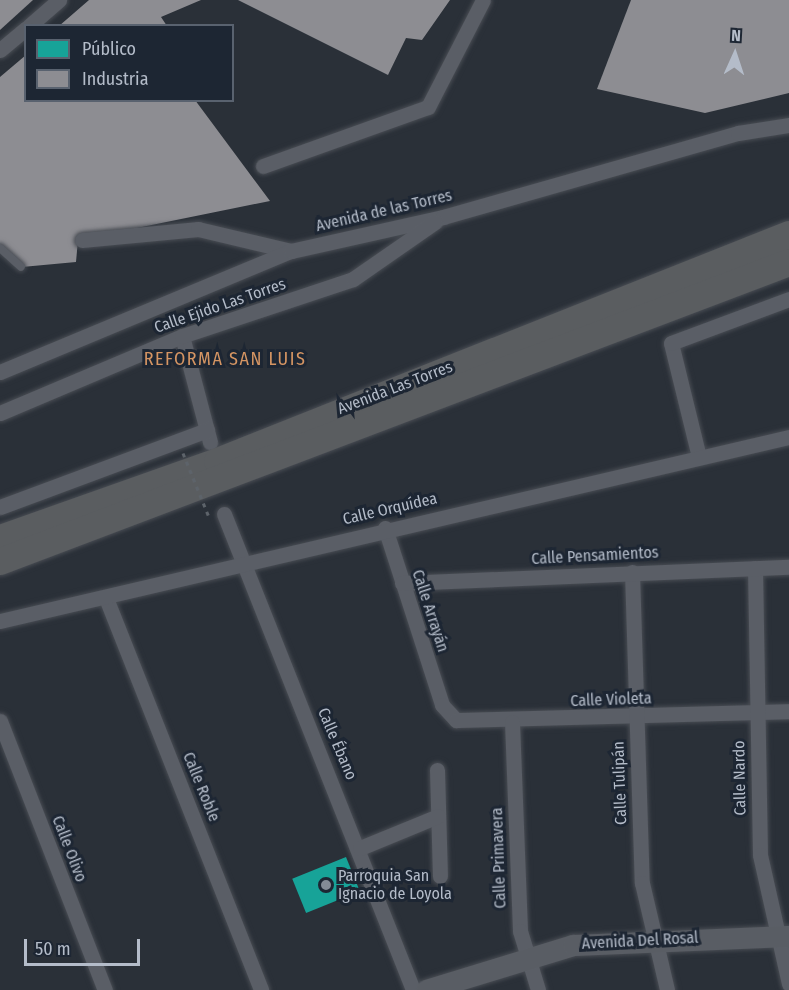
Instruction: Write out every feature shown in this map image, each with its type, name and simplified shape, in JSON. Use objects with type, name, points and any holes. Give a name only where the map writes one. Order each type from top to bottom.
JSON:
[{"type":"highway","name":"Avenida Las Torres","points":[[0,538],[218,461],[789,234]]},
{"type":"highway","name":"Avenida Las Torres","points":[[0,561],[789,262]]},
{"type":"street","points":[[31,24],[58,0]]},
{"type":"street","points":[[263,166],[428,107],[483,0]]},
{"type":"street","points":[[0,50],[24,30]]},
{"type":"street","name":"Avenida de las Torres","points":[[0,372],[291,251],[443,217],[715,139],[789,125]]},
{"type":"street","name":"Calle Ejido Las Torres","points":[[0,413],[182,336],[353,279],[443,217]]},
{"type":"street","points":[[82,240],[198,229],[291,251]]},
{"type":"street","points":[[699,457],[671,342],[789,299]]},
{"type":"street","points":[[0,507],[209,436],[182,336]]},
{"type":"street","name":"Calle Orquídea","points":[[0,621],[243,565],[385,528],[789,437]]},
{"type":"street","name":"Calle Ébano","points":[[216,515],[243,565],[360,848],[413,990]]},
{"type":"street","name":"Calle Arrayán","points":[[385,528],[442,705]]},
{"type":"street","name":"Calle Pensamientos","points":[[402,583],[789,567]]},
{"type":"street","name":"Calle Nardo","points":[[754,568],[760,855],[782,936],[789,984]]},
{"type":"street","name":"Calle Tulipán","points":[[632,572],[642,883],[651,938],[667,990]]},
{"type":"street","name":"Calle Roble","points":[[106,598],[261,990]]},
{"type":"street","name":"Calle Violeta","points":[[442,705],[448,715],[466,723],[789,711]]},
{"type":"street","name":"Calle Olivo","points":[[0,721],[105,990]]},
{"type":"street","name":"Calle Primavera","points":[[512,722],[520,931],[538,990]]},
{"type":"street","points":[[437,770],[440,876]]},
{"type":"street","points":[[360,848],[438,816]]},
{"type":"street","name":"Avenida Del Rosal","points":[[426,990],[573,945],[651,938],[782,936]]},
{"type":"lane","points":[[0,248],[21,267]]},
{"type":"path","points":[[183,453],[216,515]]},
{"type":"building: Público","name":"Parroquia San Ignacio de Loyola","points":[[346,857],[360,891],[306,913],[292,879]]},
{"type":"building: Industria","points":[[0,0],[33,0],[0,30]]},
{"type":"building: Industria","points":[[89,0],[201,0],[161,17],[166,24],[61,24]]},
{"type":"building: Industria","points":[[238,0],[450,0],[422,40],[406,38],[388,75]]},
{"type":"building: Industria","points":[[631,0],[789,0],[789,93],[705,113],[597,89]]},
{"type":"building: Industria","points":[[24,57],[24,102],[196,102],[270,201],[78,240],[76,262],[22,267],[0,246],[0,77]]},
{"type":"place","name":"Parroquia San Ignacio de Loyola","points":[[326,885]]},
{"type":"district","name":"REFORMA SAN LUIS","points":[[225,359]]}]
